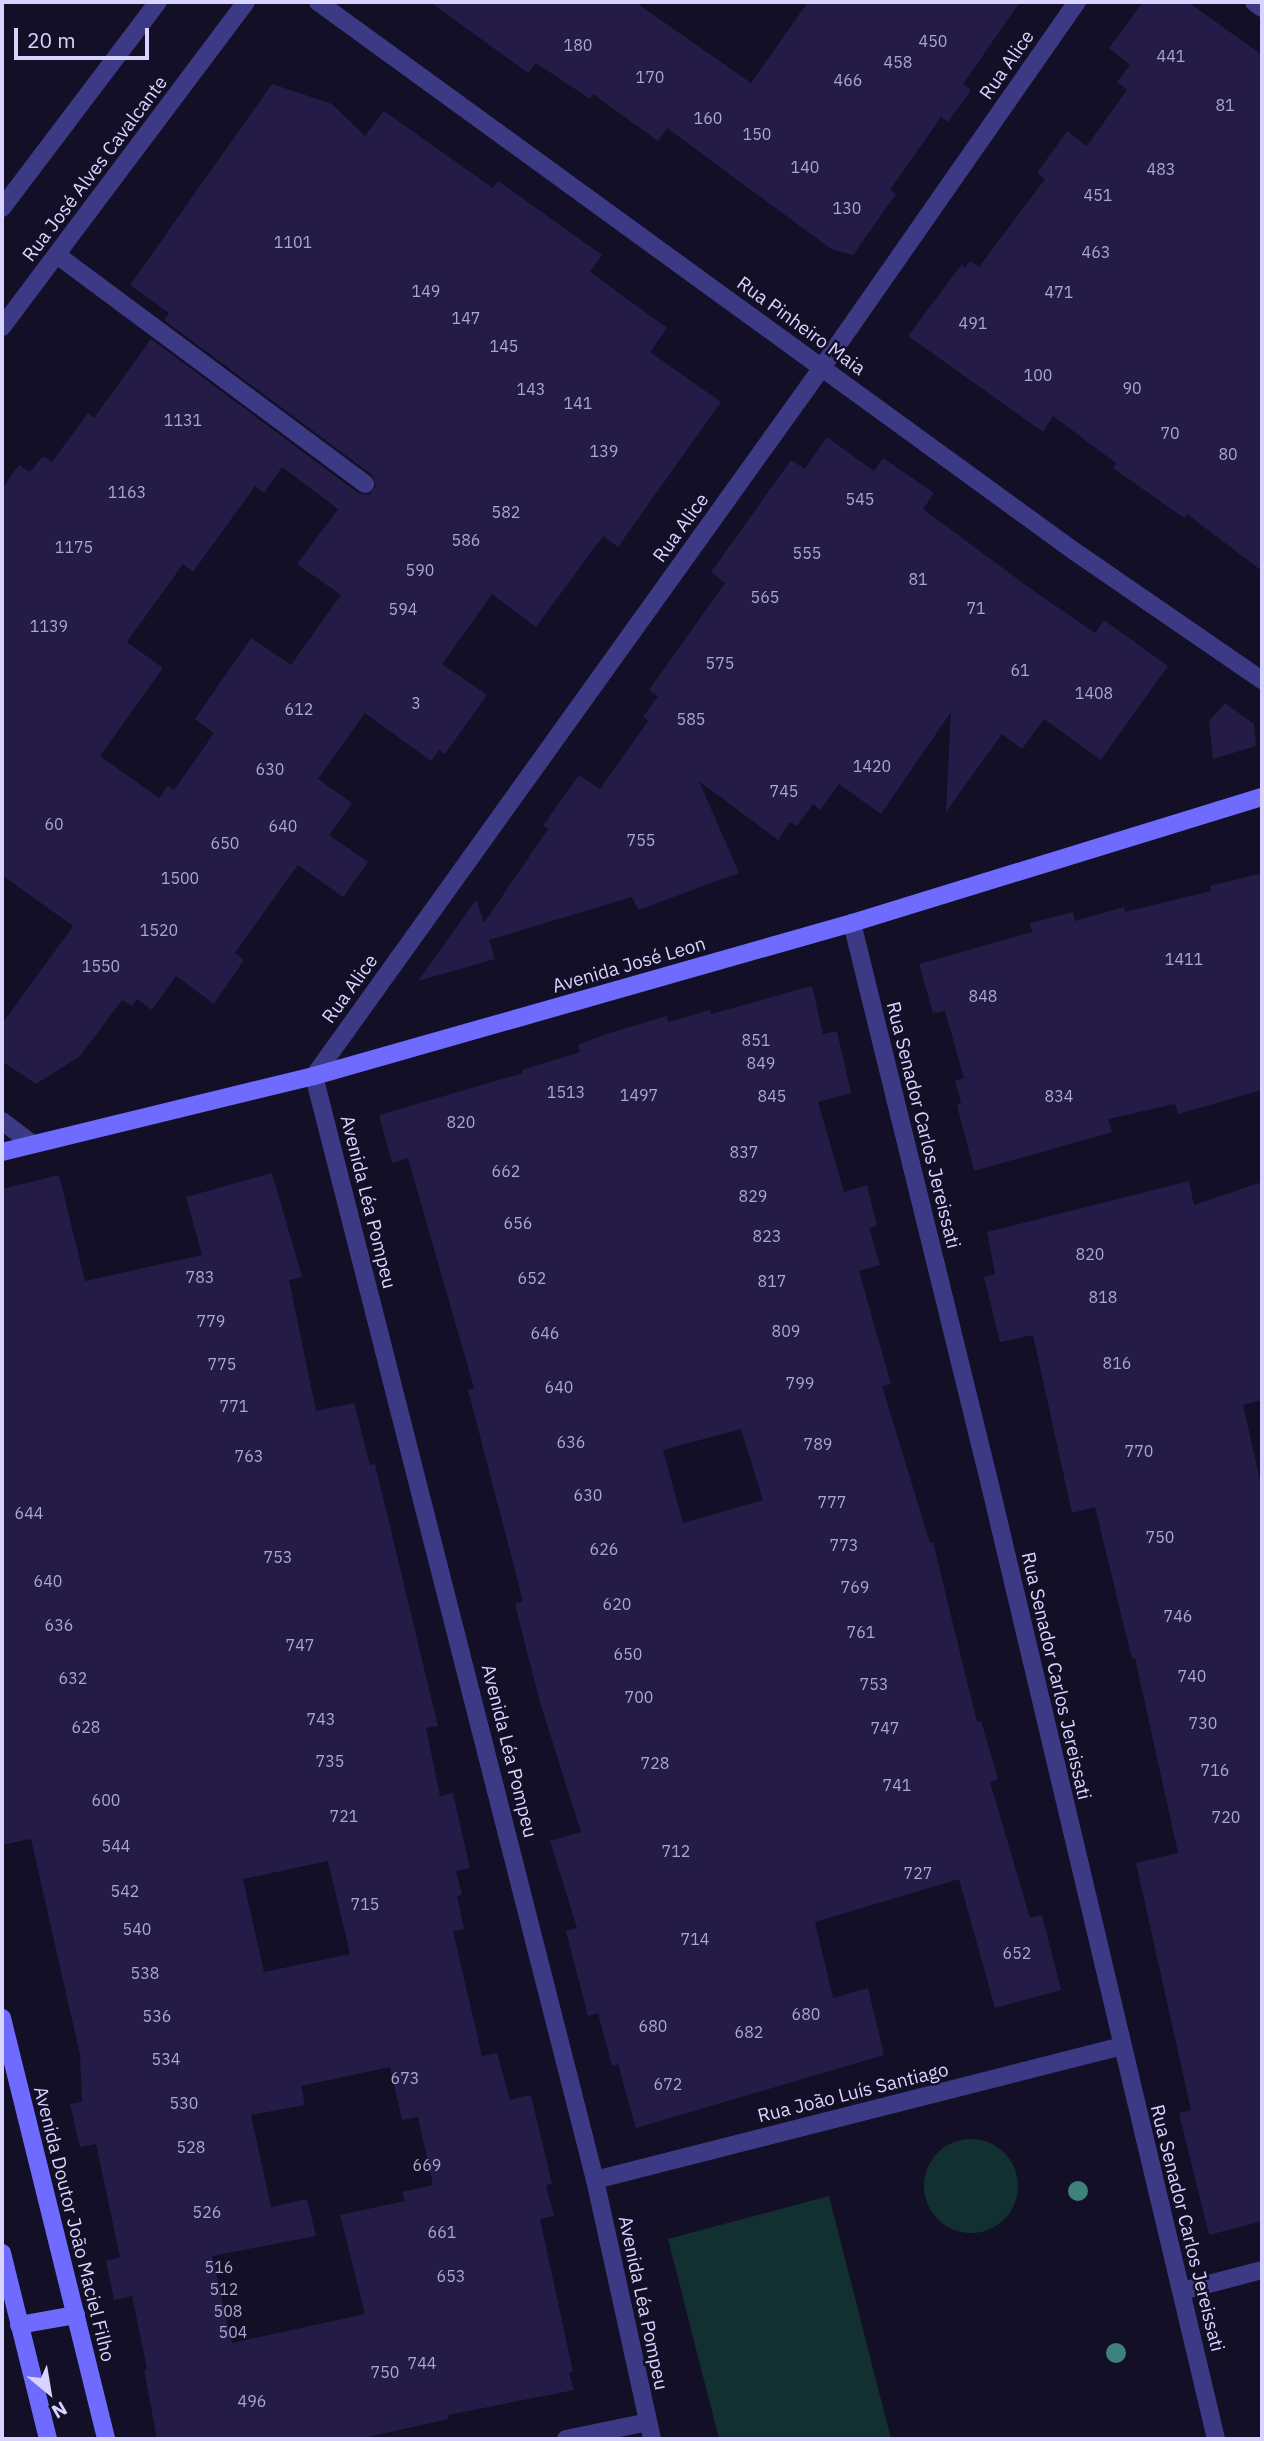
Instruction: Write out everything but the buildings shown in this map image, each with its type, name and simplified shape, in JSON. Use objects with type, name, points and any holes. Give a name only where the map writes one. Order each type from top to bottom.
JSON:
[{"type":"main road","name":"Avenida José Leon","points":[[2,1152],[314,1076],[852,923],[1262,797]]},
{"type":"main road","name":"Avenida Doutor João Maciel Filho","points":[[2,2018],[6,2052],[106,2439]]},
{"type":"main road","points":[[2,2253],[48,2439]]},
{"type":"main road","points":[[19,2325],[76,2315]]},
{"type":"street","points":[[2,208],[158,2]]},
{"type":"street","name":"Rua José Alves Cavalcante","points":[[2,327],[246,2]]},
{"type":"street","name":"Rua Pinheiro Maia","points":[[318,2],[823,366],[1074,551],[1262,680]]},
{"type":"street","name":"Rua Alice","points":[[314,1076],[823,366],[1077,2]]},
{"type":"street","points":[[1254,2],[1262,8]]},
{"type":"street","points":[[57,255],[365,484]]},
{"type":"street","name":"Rua Senador Carlos Jereissati","points":[[852,923],[1216,2439]]},
{"type":"street","name":"Avenida Léa Pompeu","points":[[314,1076],[595,2180],[650,2431]]},
{"type":"street","points":[[2,1121],[32,1144]]},
{"type":"street","name":"Rua João Luís Santiago","points":[[595,2180],[1122,2046]]},
{"type":"street","points":[[1182,2291],[1262,2270]]},
{"type":"street","points":[[566,2439],[650,2431]]},
{"type":"green space","points":[[971,2139],[989,2142],[1004,2153],[1015,2168],[1018,2186],[1015,2204],[1004,2219],[989,2230],[971,2233],[953,2230],[938,2219],[927,2204],[924,2186],[927,2168],[938,2153],[953,2142]]},
{"type":"green space","points":[[829,2196],[891,2439],[719,2439],[668,2239]]}]
